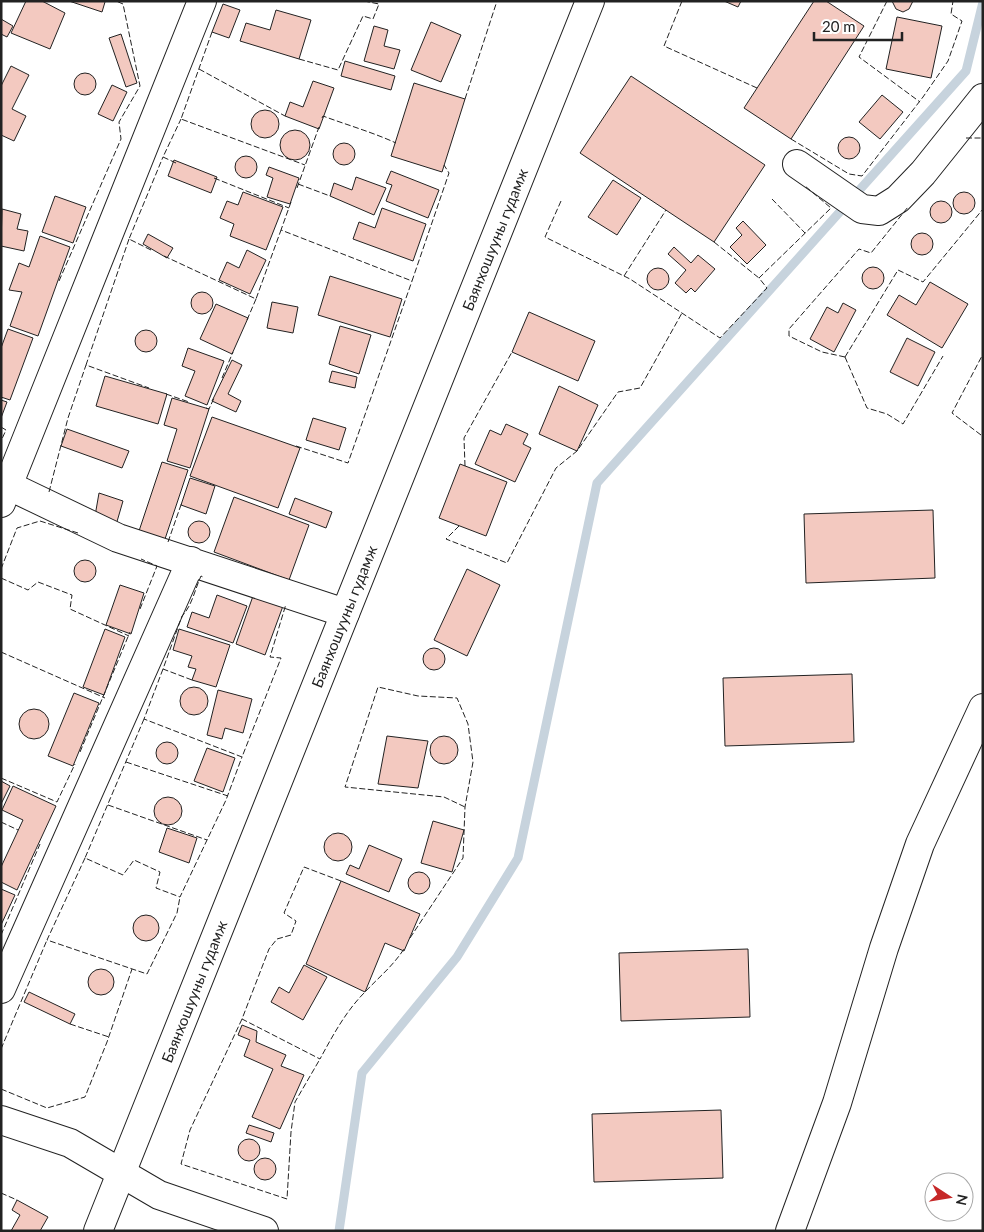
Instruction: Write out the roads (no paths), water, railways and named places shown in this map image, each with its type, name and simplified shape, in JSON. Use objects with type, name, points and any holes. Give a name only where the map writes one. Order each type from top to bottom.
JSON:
[{"type":"street","points":[[202,1],[4,490],[118,538],[346,613]]},
{"type":"street","name":"Баянхошууны гудамж","points":[[98,1231],[590,1]]},
{"type":"street","points":[[797,164],[862,209],[879,211],[898,199],[923,173],[983,98]]},
{"type":"street","points":[[1,989],[191,561]]},
{"type":"street","points":[[790,1231],[837,1103],[884,948],[920,844],[983,708]]},
{"type":"street","points":[[1,1120],[70,1143],[159,1195],[264,1231]]},
{"type":"waterway","points":[[339,1231],[362,1073],[457,957],[518,858],[597,483],[966,71],[983,2]]}]
